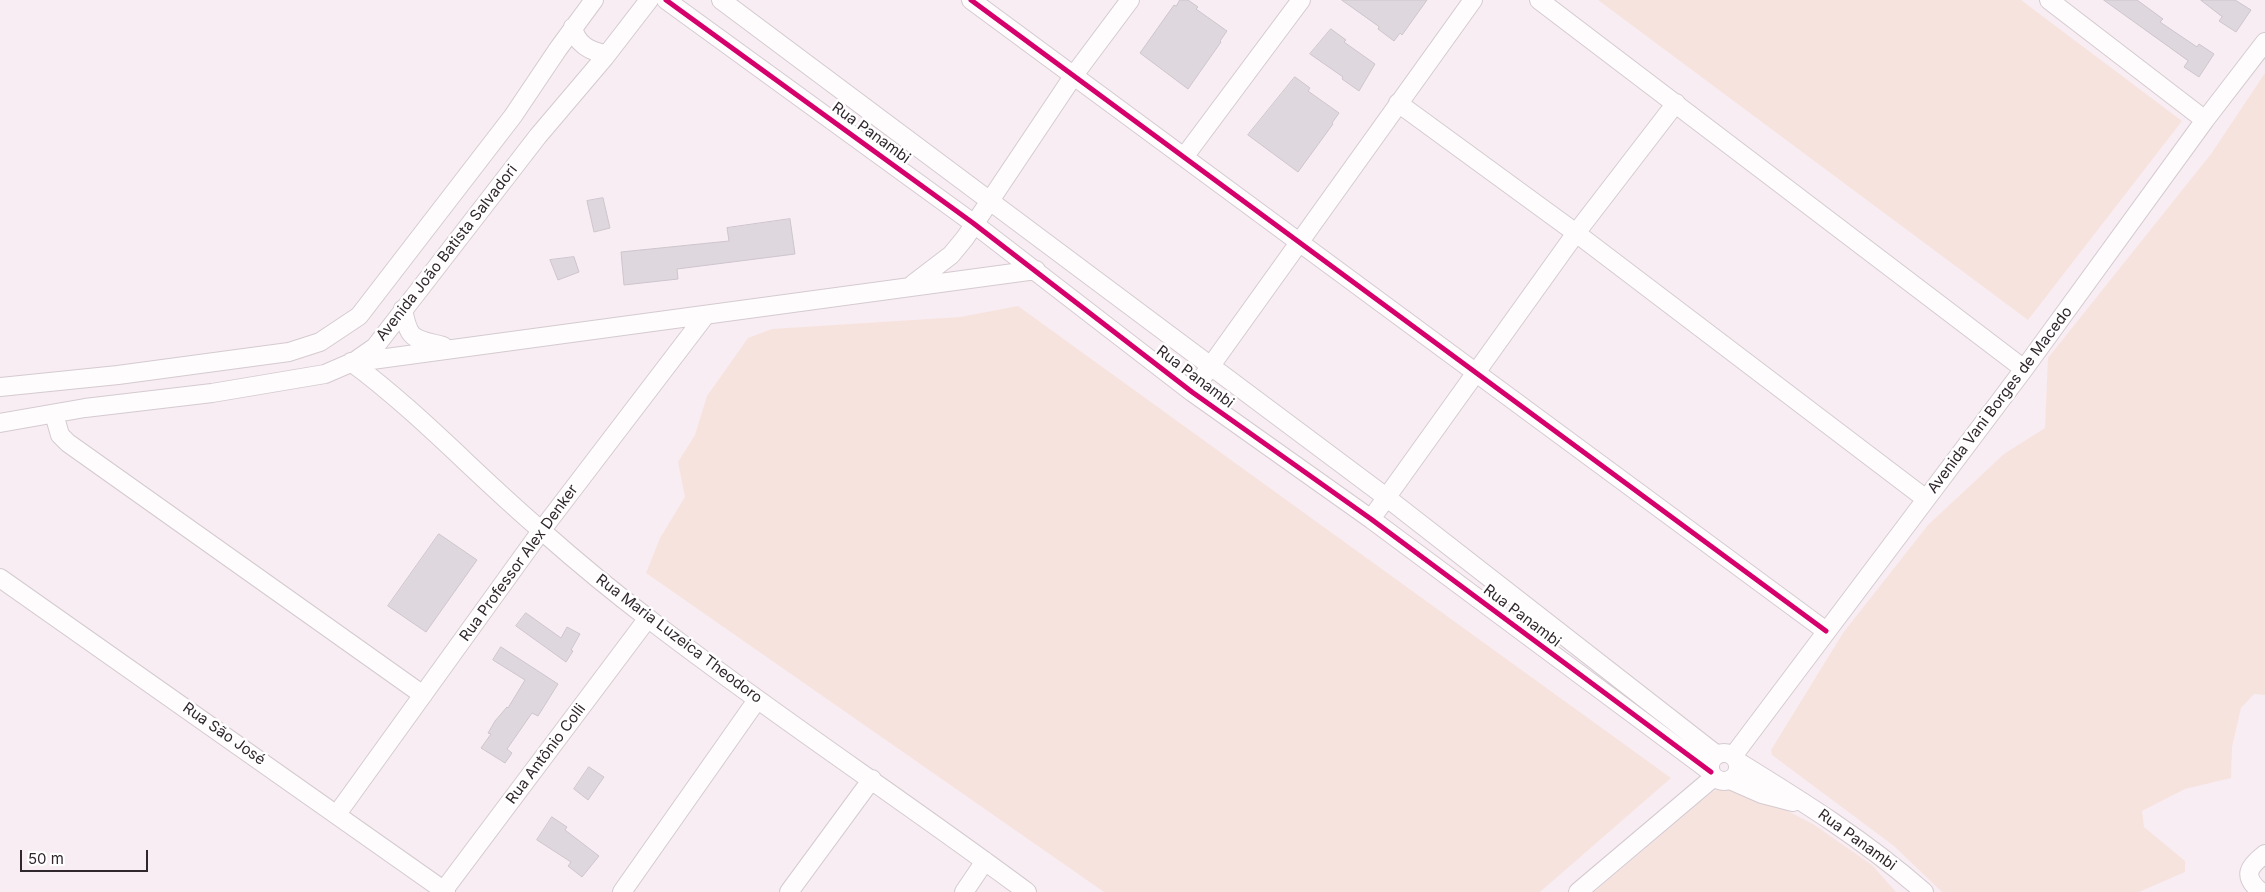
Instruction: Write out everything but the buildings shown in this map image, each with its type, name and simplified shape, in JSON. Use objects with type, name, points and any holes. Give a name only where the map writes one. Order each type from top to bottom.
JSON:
[{"type":"street","name":"Avenida João Batista Salvadori","points":[[0,387],[118,375],[289,352],[320,342],[342,329],[359,316],[513,116],[594,0]]},
{"type":"street","name":"Avenida João Batista Salvadori","points":[[0,423],[212,393],[325,374],[351,362],[375,347],[538,136],[607,54],[648,0]]},
{"type":"street","name":"Rua Panambi","points":[[666,0],[973,223],[1192,392],[1370,520],[1718,776],[1762,794],[1812,807]]},
{"type":"street","name":"Rua Panambi","points":[[721,0],[1211,366],[1729,757],[1812,807],[1887,860],[1924,892]]},
{"type":"street","points":[[971,0],[1826,630]]},
{"type":"street","points":[[908,287],[951,255],[965,238],[973,223],[1074,75],[1130,0]]},
{"type":"street","points":[[1184,157],[1301,0]]},
{"type":"street","points":[[1192,392],[1473,0]]},
{"type":"street","points":[[1539,0],[2024,369]]},
{"type":"street","points":[[2049,0],[2205,120]]},
{"type":"street","points":[[573,28],[575,35],[581,43],[590,50],[607,54]]},
{"type":"street","name":"Avenida Vani Borges de Macedo","points":[[1729,757],[2024,369],[2205,120],[2265,42]]},
{"type":"street","points":[[1398,103],[1576,233],[1926,499]]},
{"type":"street","points":[[1370,520],[1576,233],[1676,103]]},
{"type":"street","points":[[351,362],[705,316],[1036,270]]},
{"type":"street","points":[[403,309],[407,330],[419,340],[450,348]]},
{"type":"street","name":"Rua Professor Alex Denker","points":[[337,814],[541,531],[705,316]]},
{"type":"street","name":"Rua Maria Luzeica Theodoro","points":[[351,362],[385,388],[541,531],[648,618],[757,700],[1027,892]]},
{"type":"street","points":[[54,414],[60,435],[68,443],[423,695]]},
{"type":"street","name":"Rua São José","points":[[0,578],[445,891]]},
{"type":"street","name":"Rua Antônio Colli","points":[[445,891],[648,618]]},
{"type":"street","points":[[622,892],[757,700]]},
{"type":"street","points":[[1578,892],[1718,776],[1734,778],[1738,770],[1729,757],[1711,762],[1718,776]]},
{"type":"street","points":[[789,892],[872,780]]},
{"type":"street","points":[[2257,888],[2250,879],[2252,864],[2265,854]]},
{"type":"street","points":[[964,892],[985,861]]},
{"type":"shaded area","points":[[1598,0],[2021,0],[2182,121],[2028,320]]},
{"type":"shaded area","points":[[2265,73],[2265,695],[2254,694],[2241,708],[2232,747],[2231,778],[2185,789],[2142,811],[2144,827],[2185,861],[2185,872],[2139,892],[1942,892],[1894,846],[1772,755],[1771,750],[1843,633],[1928,525],[2004,454],[2045,428],[2048,358],[2211,154]]},
{"type":"shaded area","points":[[1018,306],[1671,778],[1540,892],[1104,892],[646,573],[660,538],[685,497],[678,462],[695,435],[707,396],[748,338],[772,329],[960,317]]},
{"type":"shaded area","points":[[1724,787],[1778,806],[1813,824],[1872,865],[1896,892],[1594,892],[1712,792]]},
{"type":"cycle path","points":[[666,0],[973,223],[1192,392],[1371,519],[1711,772]]},
{"type":"cycle path","points":[[971,0],[1826,631]]}]
